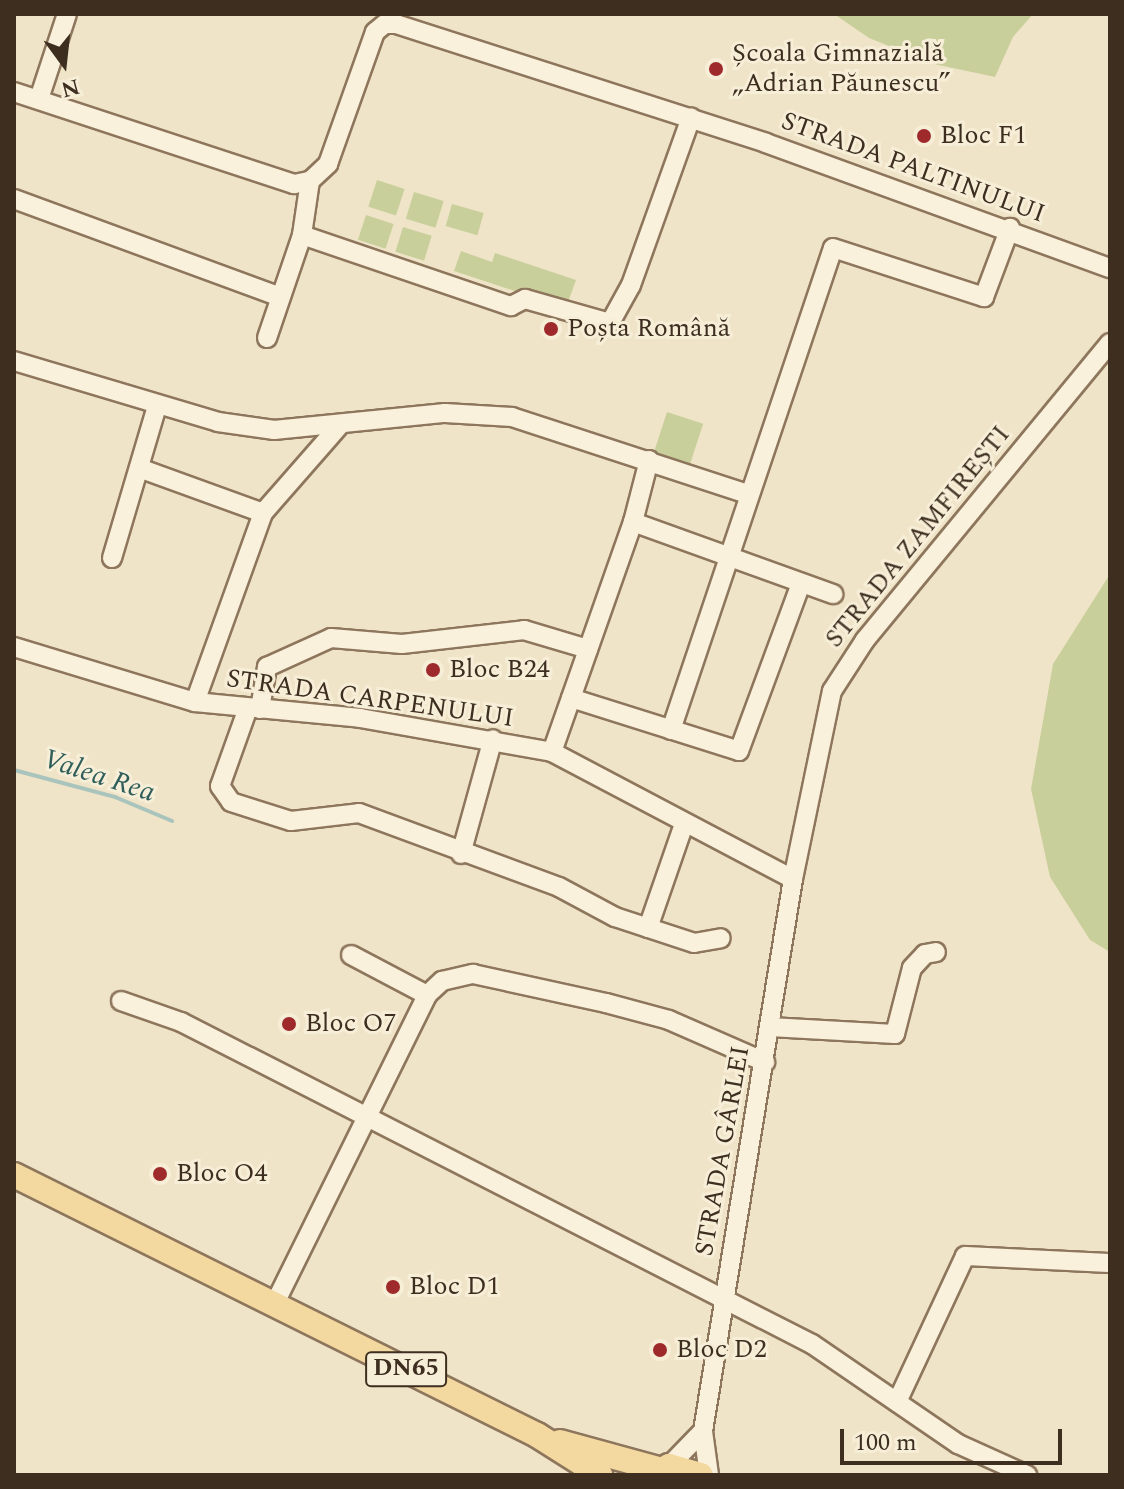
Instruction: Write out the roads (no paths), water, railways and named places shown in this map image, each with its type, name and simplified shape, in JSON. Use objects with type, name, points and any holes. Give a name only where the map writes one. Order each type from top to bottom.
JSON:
[{"type":"main road","name":"DN65","points":[[14,1175],[537,1435],[600,1475]]},
{"type":"main road","name":"DN65","points":[[537,1435],[662,1470],[701,1475]]},
{"type":"street","points":[[39,99],[67,14]]},
{"type":"street","name":"STRADA PALTINULUI","points":[[310,181],[328,164],[375,32],[385,24],[691,117],[1010,228],[1110,268]]},
{"type":"street","points":[[14,92],[276,179],[310,181],[302,235],[267,338]]},
{"type":"street","points":[[302,235],[511,306],[525,299],[610,323],[631,285],[691,117]]},
{"type":"street","points":[[14,199],[281,297]]},
{"type":"street","points":[[671,730],[833,248],[984,297],[1010,228]]},
{"type":"street","name":"STRADA ZAMFIREȘTI","points":[[793,879],[821,723],[846,665],[1110,343]]},
{"type":"street","points":[[14,361],[157,406],[274,430],[485,413],[649,460],[748,494]]},
{"type":"street","points":[[112,558],[157,406]]},
{"type":"street","name":"STRADA CARPENULUI","points":[[195,702],[263,513],[341,424]]},
{"type":"street","points":[[552,752],[633,522],[649,460]]},
{"type":"street","points":[[139,468],[263,513]]},
{"type":"street","points":[[633,522],[833,594]]},
{"type":"street","points":[[571,698],[739,751],[801,583]]},
{"type":"street","points":[[588,649],[524,630],[402,644],[331,638],[285,654],[267,667],[254,708],[220,786],[231,802],[291,821],[359,813],[461,854],[559,887],[648,928],[694,943],[721,938]]},
{"type":"street","name":"STRADA CARPENULUI","points":[[14,647],[195,702],[493,739],[552,752],[793,879]]},
{"type":"street","points":[[461,854],[493,739]]},
{"type":"street","points":[[648,928],[684,824]]},
{"type":"street","name":"STRADA GÂRLEI","points":[[709,1475],[703,1431],[793,879]]},
{"type":"street","points":[[770,1027],[895,1034],[912,968],[925,954],[936,952]]},
{"type":"street","points":[[351,955],[427,995]]},
{"type":"street","points":[[275,1303],[369,1119],[427,995],[455,974],[473,974],[669,1020],[765,1062]]},
{"type":"street","points":[[121,1001],[181,1022],[724,1300],[854,1369],[958,1444],[1027,1475]]},
{"type":"street","points":[[897,1402],[965,1256],[1110,1263]]},
{"type":"street","points":[[662,1470],[703,1431]]},
{"type":"waterway","name":"Valea Rea","points":[[14,770],[115,797],[172,821]]},
{"type":"place","name":"Școala Gimnazială „Adrian Păunescu”","points":[[716,69]]},
{"type":"place","name":"Bloc F1","points":[[924,136]]},
{"type":"place","name":"Poșta Română","points":[[551,329]]},
{"type":"place","name":"Bloc B24","points":[[433,670]]},
{"type":"place","name":"Bloc O7","points":[[289,1024]]},
{"type":"place","name":"Bloc O4","points":[[160,1174]]},
{"type":"place","name":"Bloc D1","points":[[393,1287]]},
{"type":"place","name":"Bloc D2","points":[[660,1350]]}]
